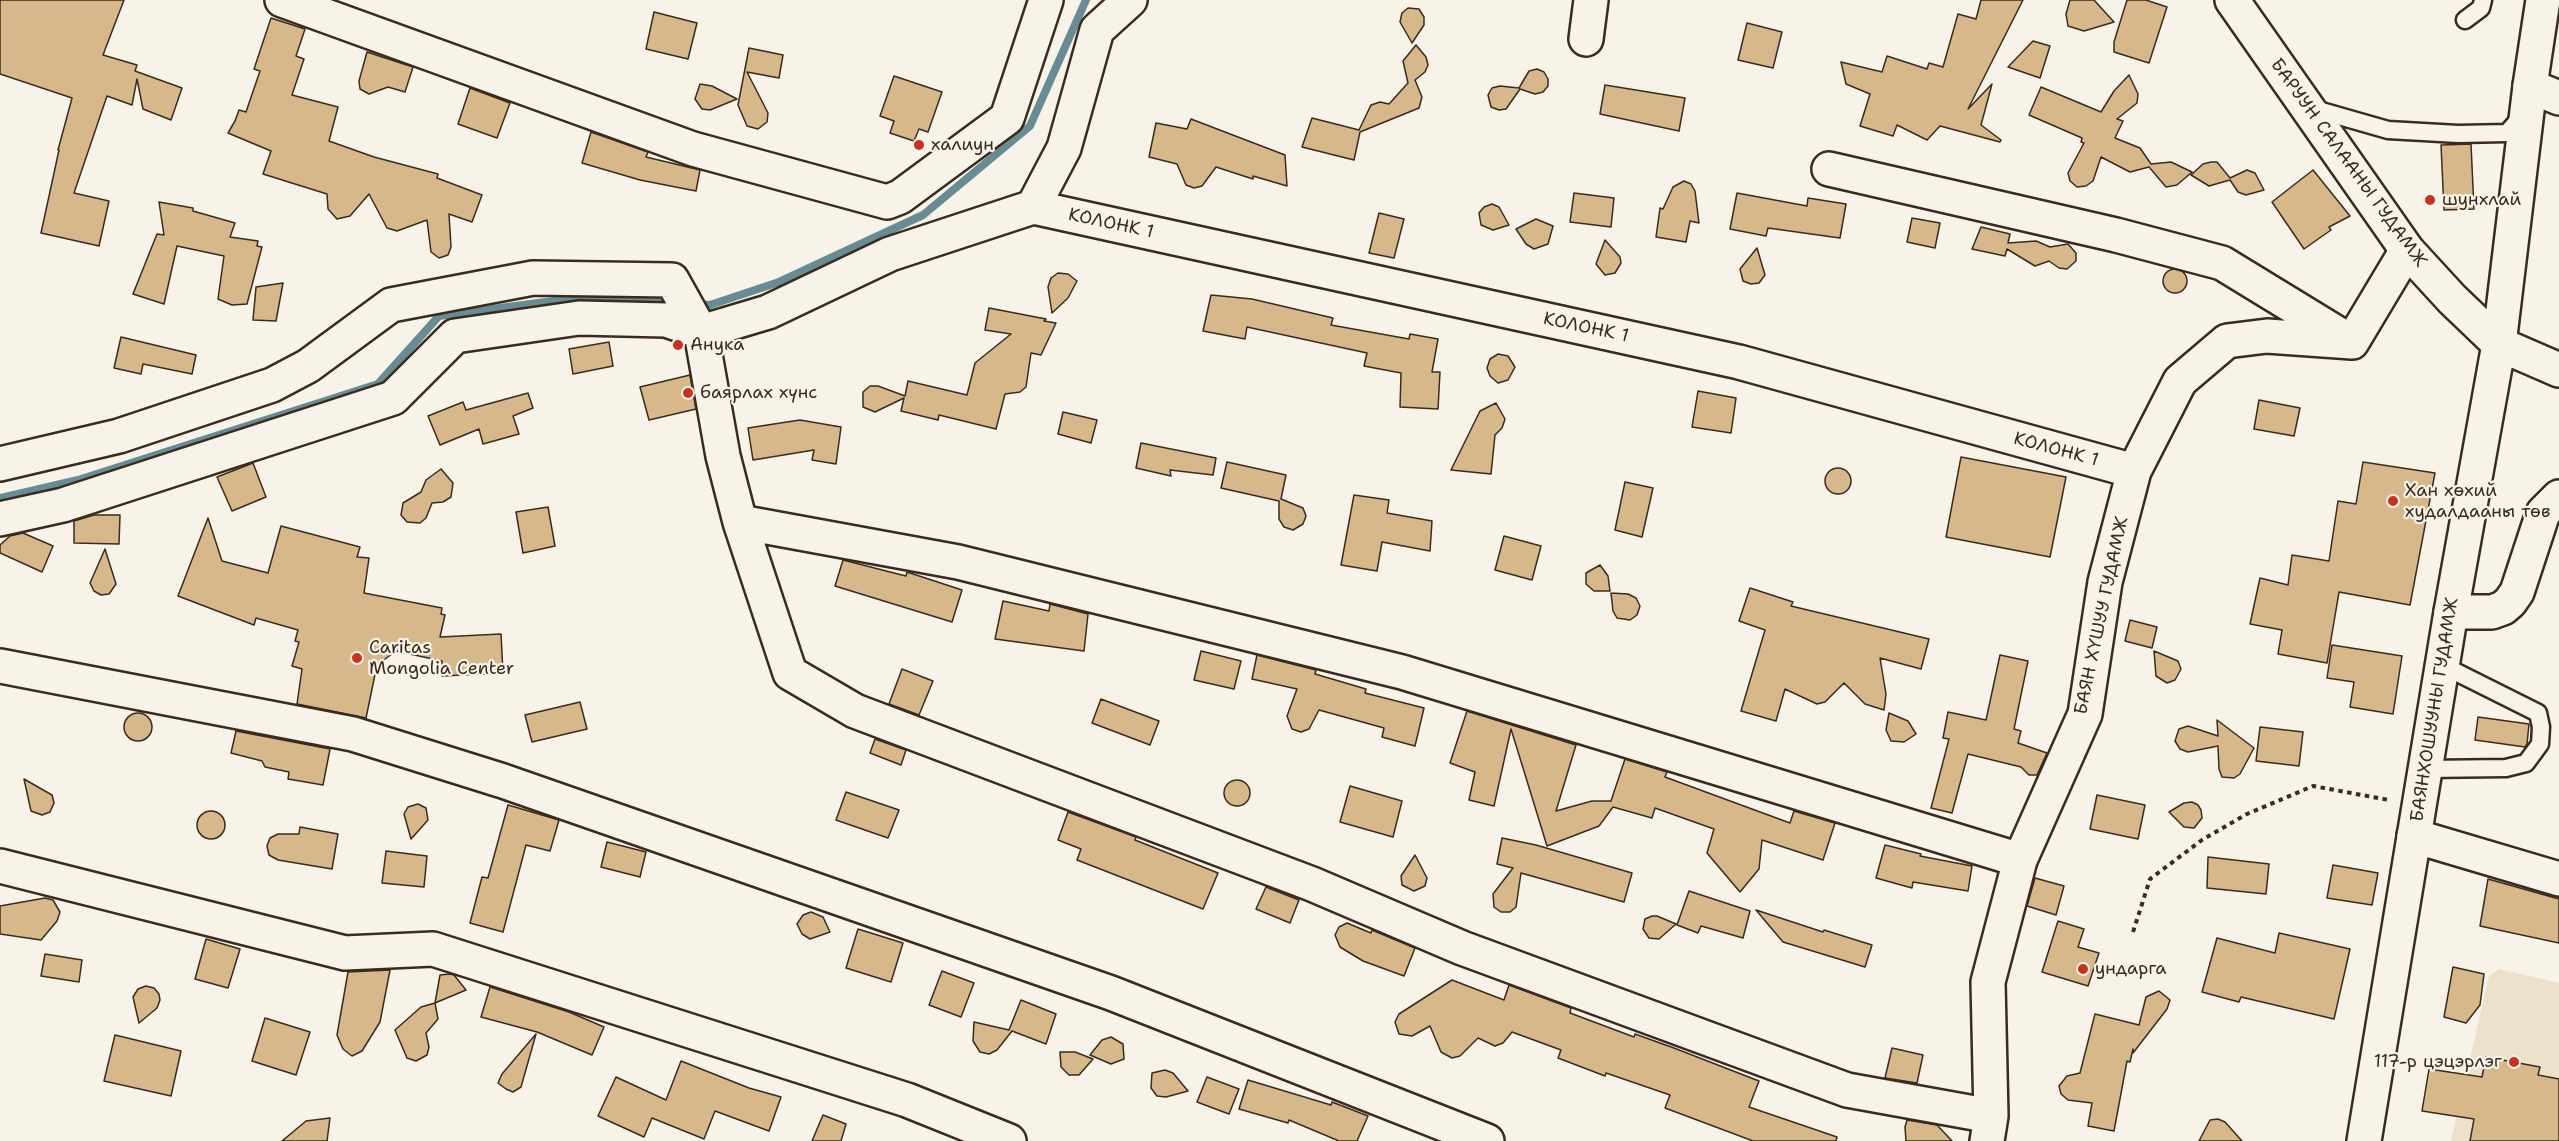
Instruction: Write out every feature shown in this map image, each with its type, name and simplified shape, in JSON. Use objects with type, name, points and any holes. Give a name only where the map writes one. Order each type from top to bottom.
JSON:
[{"type":"street","points":[[282,0],[693,149],[887,202],[900,197],[1007,118],[1046,0]]},
{"type":"street","points":[[0,519],[63,505],[393,398],[455,336],[579,318],[666,320],[690,313],[768,312],[890,254],[1033,207],[1064,148],[1097,30],[1130,0]]},
{"type":"street","points":[[1586,39],[1591,0]]},
{"type":"street","name":"БАРУУН САЛААНЫ ГУДАМЖ","points":[[2232,0],[2407,250],[2452,299],[2499,344]]},
{"type":"street","name":"БАЯНХОШУУНЫ ГУДАМЖ","points":[[2364,1141],[2442,665],[2499,344],[2539,98],[2543,0]]},
{"type":"street","points":[[1829,169],[2116,235],[2222,263],[2352,342],[2407,250]]},
{"type":"street","name":"КОЛОНК 1","points":[[1033,207],[1738,362],[2134,471]]},
{"type":"street","points":[[0,464],[119,436],[272,385],[308,366],[391,305],[533,278],[672,280],[690,313],[740,522],[790,673],[855,711],[1312,884],[1462,948],[1847,1090],[1989,1129]]},
{"type":"street","name":"БАЯН ХҮШУУ ГУДАМЖ","points":[[1989,1129],[1988,982],[2020,860],[2085,714],[2105,582],[2134,471],[2180,381],[2227,341],[2267,336],[2352,342]]},
{"type":"street","points":[[2499,344],[2559,370]]},
{"type":"street","points":[[2451,612],[2492,612],[2510,602],[2517,592],[2543,513],[2559,497]]},
{"type":"street","points":[[740,522],[958,562],[1402,672],[2020,860]]},
{"type":"street","points":[[0,666],[353,734],[492,778],[1111,993],[1487,1141]]},
{"type":"street","points":[[2417,820],[2559,879]]},
{"type":"street","points":[[0,866],[345,953],[433,949],[907,1100],[1009,1141]]},
{"type":"lane","points":[[2465,20],[2481,8],[2483,0]]},
{"type":"lane","points":[[2307,107],[2388,130],[2458,134],[2507,133],[2539,98]]},
{"type":"lane","points":[[2425,769],[2506,768],[2526,763],[2540,744],[2541,727],[2538,713],[2442,665]]},
{"type":"path","points":[[2133,932],[2150,879],[2202,840],[2247,814],[2313,786],[2417,820]]},
{"type":"shaded area","name":"117-р цэцэрлэг","points":[[2499,969],[2559,983],[2559,1141],[2451,1141],[2489,976]]},
{"type":"building","points":[[0,0],[124,0],[103,55],[137,65],[135,71],[182,88],[171,120],[143,109],[137,79],[132,105],[107,96],[74,193],[109,201],[99,246],[41,233],[58,150],[72,98],[0,74]]},
{"type":"building","points":[[1981,0],[2023,0],[1968,109],[1992,84],[1981,125],[2001,140],[2000,142],[1940,126],[1927,140],[1897,125],[1893,136],[1860,126],[1870,94],[1846,84],[1841,62],[1882,72],[1887,56],[1927,69],[1929,63],[1943,67],[1958,14],[1976,19]]},
{"type":"building","points":[[2070,0],[2094,0],[2114,22],[2084,31],[2068,26],[2066,14]]},
{"type":"building","points":[[2127,0],[2146,0],[2167,7],[2149,63],[2114,52],[2114,42]]},
{"type":"building","points":[[1408,8],[1419,9],[1424,17],[1424,25],[1412,43],[1400,22],[1402,13]]},
{"type":"building","points":[[654,12],[697,23],[688,59],[646,49]]},
{"type":"building","points":[[271,18],[305,29],[296,56],[304,59],[292,95],[338,107],[329,141],[374,157],[438,174],[437,178],[482,195],[472,222],[449,214],[451,247],[448,255],[439,258],[431,252],[427,220],[397,231],[387,228],[369,194],[350,216],[337,219],[328,209],[327,194],[263,174],[271,151],[228,133],[239,110],[246,112],[260,71],[254,69]]},
{"type":"building","points":[[1747,23],[1782,32],[1773,68],[1738,60]]},
{"type":"building","points":[[2033,41],[2050,46],[2040,78],[2008,67]]},
{"type":"building","points":[[1416,45],[1426,57],[1428,65],[1425,72],[1415,80],[1422,97],[1419,108],[1360,132],[1354,160],[1302,147],[1312,118],[1359,130],[1371,105],[1380,102],[1389,104],[1408,83],[1403,61]]},
{"type":"building","points":[[749,48],[783,55],[779,78],[747,72],[768,113],[767,122],[758,129],[747,126],[738,105]]},
{"type":"building","points":[[367,52],[413,67],[405,92],[388,87],[369,94],[360,89],[359,81]]},
{"type":"building","points":[[1537,69],[1544,72],[1548,79],[1548,86],[1543,92],[1535,94],[1520,89],[1506,109],[1499,110],[1491,107],[1488,95],[1492,88],[1500,86],[1519,88],[1529,71]]},
{"type":"building","points":[[2129,75],[2138,94],[2137,103],[2117,119],[2123,121],[2115,138],[2140,148],[2151,164],[2171,162],[2192,172],[2177,185],[2166,187],[2149,167],[2130,172],[2101,157],[2093,181],[2086,186],[2077,187],[2070,181],[2068,173],[2084,143],[2081,142],[2082,138],[2029,115],[2041,87],[2101,112],[2114,91]]},
{"type":"building","points":[[894,76],[942,92],[928,132],[919,129],[914,141],[890,133],[894,121],[880,116]]},
{"type":"building","points":[[700,84],[712,86],[737,99],[710,110],[702,109],[695,99]]},
{"type":"building","points":[[1605,85],[1685,98],[1679,131],[1600,114]]},
{"type":"building","points":[[470,88],[510,103],[497,138],[458,124]]},
{"type":"building","points":[[1191,119],[1285,155],[1287,186],[1253,176],[1253,179],[1216,167],[1202,186],[1194,188],[1186,185],[1177,164],[1149,157],[1156,123],[1187,129]]},
{"type":"building","points":[[591,132],[648,152],[646,157],[700,170],[696,191],[640,180],[582,163]]},
{"type":"building","points":[[2471,144],[2474,209],[2444,210],[2441,145]]},
{"type":"building","points":[[2217,162],[2230,178],[2247,170],[2255,173],[2264,190],[2246,195],[2238,192],[2230,180],[2209,186],[2191,175],[2203,164]]},
{"type":"building","points":[[2313,170],[2350,216],[2329,227],[2331,230],[2304,249],[2272,202]]},
{"type":"building","points":[[1684,181],[1691,184],[1695,191],[1699,223],[1690,221],[1686,242],[1656,237],[1660,208],[1663,209],[1673,187]]},
{"type":"building","points":[[1574,193],[1614,198],[1611,227],[1570,222]]},
{"type":"building","points":[[1737,193],[1807,206],[1808,198],[1846,204],[1840,238],[1768,228],[1766,236],[1730,229]]},
{"type":"building","points":[[159,202],[193,208],[193,211],[235,223],[230,237],[258,241],[257,246],[262,247],[247,304],[232,305],[218,299],[224,256],[177,246],[164,304],[133,294],[157,234],[164,235]]},
{"type":"building","points":[[1492,204],[1499,207],[1509,225],[1493,230],[1481,225],[1479,213],[1484,207]]},
{"type":"building","points":[[1379,213],[1404,219],[1394,258],[1369,253]]},
{"type":"building","points":[[1912,218],[1940,223],[1935,248],[1907,242]]},
{"type":"building","points":[[1536,219],[1553,226],[1548,244],[1534,249],[1526,244],[1516,229]]},
{"type":"building","points":[[1981,227],[2010,234],[2008,243],[2036,241],[2050,247],[2068,244],[2076,253],[2076,261],[2067,269],[2059,268],[2049,261],[2035,266],[2007,249],[2005,256],[1972,249]]},
{"type":"building","points":[[1605,240],[1620,257],[1621,263],[1615,273],[1605,275],[1596,264]]},
{"type":"building","points":[[1757,248],[1765,275],[1759,283],[1751,284],[1743,281],[1740,269]]},
{"type":"building","points":[[2175,269],[2184,272],[2187,281],[2184,290],[2175,293],[2166,290],[2163,281],[2166,272]]},
{"type":"building","points":[[1058,273],[1068,274],[1077,281],[1068,298],[1052,313],[1048,287],[1051,278]]},
{"type":"building","points":[[283,283],[276,321],[253,320],[256,287]]},
{"type":"building","points":[[1211,295],[1252,299],[1333,318],[1331,325],[1409,339],[1410,334],[1438,339],[1432,372],[1440,372],[1438,409],[1400,407],[1401,373],[1364,366],[1367,353],[1247,327],[1245,339],[1203,331]]},
{"type":"building","points":[[989,308],[1056,323],[1041,355],[1031,353],[1026,387],[1020,392],[1005,394],[996,429],[939,415],[938,420],[901,411],[904,398],[875,412],[863,407],[863,392],[870,386],[878,386],[905,396],[908,381],[967,395],[975,363],[1011,334],[985,330]]},
{"type":"building","points":[[121,337],[196,355],[192,374],[143,364],[141,374],[114,368]]},
{"type":"building","points":[[609,342],[613,366],[573,374],[569,349]]},
{"type":"building","points":[[1498,354],[1508,356],[1515,367],[1508,380],[1498,383],[1490,376],[1487,368],[1490,359]]},
{"type":"building","points":[[690,375],[696,409],[649,420],[640,387]]},
{"type":"building","points":[[1698,391],[1736,398],[1731,433],[1692,427]]},
{"type":"building","points":[[528,393],[533,408],[513,416],[519,434],[483,444],[479,429],[440,445],[428,416],[463,402],[466,410]]},
{"type":"building","points":[[2259,400],[2300,408],[2294,436],[2254,429]]},
{"type":"building","points":[[1496,403],[1505,419],[1502,428],[1495,435],[1491,474],[1451,470],[1480,411]]},
{"type":"building","points":[[1063,412],[1097,420],[1091,443],[1058,434]]},
{"type":"building","points":[[800,420],[841,427],[836,464],[812,460],[814,450],[753,460],[748,428]]},
{"type":"building","points":[[1141,443],[1216,458],[1213,475],[1170,470],[1171,476],[1136,468]]},
{"type":"building","points":[[1961,457],[2066,477],[2050,557],[1946,537]]},
{"type":"building","points":[[1227,462],[1286,475],[1281,499],[1303,508],[1306,516],[1303,524],[1293,530],[1284,527],[1279,519],[1279,501],[1221,488]]},
{"type":"building","points":[[2363,462],[2435,473],[2410,605],[2339,592],[2327,663],[2278,654],[2282,630],[2250,624],[2260,578],[2288,585],[2292,555],[2329,561],[2338,501],[2356,504]]},
{"type":"building","points":[[253,463],[266,497],[232,511],[217,477]]},
{"type":"building","points":[[1838,468],[1847,472],[1851,481],[1847,490],[1838,494],[1829,490],[1825,481],[1829,472]]},
{"type":"building","points":[[441,469],[453,483],[451,497],[443,502],[432,503],[426,518],[420,523],[407,522],[401,515],[403,503],[421,492],[426,480]]},
{"type":"building","points":[[1625,482],[1653,488],[1642,537],[1615,530]]},
{"type":"building","points":[[1354,495],[1389,500],[1387,513],[1432,521],[1430,551],[1382,542],[1377,571],[1341,565]]},
{"type":"building","points":[[548,507],[555,546],[523,553],[516,512]]},
{"type":"building","points":[[94,515],[120,515],[119,544],[74,543],[74,521]]},
{"type":"building","points":[[208,518],[222,561],[268,573],[281,526],[360,547],[357,557],[369,558],[364,593],[442,608],[441,614],[445,615],[440,637],[501,634],[503,673],[442,676],[442,661],[396,651],[377,665],[366,718],[297,704],[302,669],[292,666],[299,642],[295,641],[298,630],[256,618],[254,625],[178,596]]},
{"type":"building","points":[[23,533],[53,546],[42,572],[0,553],[0,545],[10,536]]},
{"type":"building","points":[[1504,536],[1541,546],[1532,580],[1495,570]]},
{"type":"building","points":[[105,549],[116,584],[109,594],[101,595],[94,591],[90,583]]},
{"type":"building","points":[[843,560],[906,576],[907,572],[962,590],[952,622],[835,586]]},
{"type":"building","points":[[1600,565],[1608,576],[1610,591],[1594,591],[1586,584],[1586,573]]},
{"type":"building","points":[[1750,588],[1793,602],[1791,606],[1929,639],[1921,669],[1880,658],[1886,694],[1884,710],[1865,704],[1844,683],[1825,702],[1817,704],[1785,689],[1776,721],[1741,711],[1765,630],[1739,621]]},
{"type":"building","points":[[1611,593],[1628,594],[1636,598],[1640,606],[1637,615],[1630,620],[1617,618],[1613,611]]},
{"type":"building","points":[[1003,601],[1049,611],[1050,604],[1088,614],[1084,651],[995,639]]},
{"type":"building","points":[[2130,620],[2157,627],[2152,648],[2125,641]]},
{"type":"building","points":[[2332,645],[2402,656],[2393,714],[2350,707],[2354,682],[2327,678]]},
{"type":"building","points":[[1201,651],[1241,661],[1234,689],[1194,680]]},
{"type":"building","points":[[2154,651],[2178,661],[2181,669],[2175,680],[2167,683],[2156,676]]},
{"type":"building","points":[[1257,655],[1316,670],[1315,674],[1366,689],[1365,693],[1424,708],[1415,746],[1382,737],[1384,728],[1319,710],[1309,729],[1301,732],[1292,729],[1287,716],[1297,689],[1252,679]]},
{"type":"building","points":[[2000,655],[2028,661],[2014,729],[2021,731],[2018,743],[2047,753],[2037,775],[2029,775],[2021,767],[1968,754],[1952,813],[1931,808],[1949,739],[1943,738],[1948,712],[1986,720]]},
{"type":"building","points":[[902,669],[933,681],[919,715],[889,704]]},
{"type":"building","points":[[1101,699],[1159,721],[1150,745],[1092,723]]},
{"type":"building","points":[[580,702],[587,729],[532,742],[525,715]]},
{"type":"building","points":[[1467,711],[1576,745],[1556,811],[1592,801],[1611,801],[1625,759],[1667,772],[1665,777],[1790,823],[1794,811],[1835,823],[1823,860],[1762,840],[1759,869],[1740,892],[1707,853],[1714,829],[1655,808],[1652,818],[1613,807],[1599,826],[1547,846],[1511,729],[1494,806],[1469,800],[1475,772],[1450,763]]},
{"type":"building","points":[[138,713],[148,717],[152,727],[148,737],[138,741],[128,737],[124,727],[128,717]]},
{"type":"building","points":[[1889,713],[1908,721],[1916,734],[1904,742],[1891,741],[1886,730]]},
{"type":"building","points":[[2478,717],[2529,724],[2527,744],[2525,747],[2475,740]]},
{"type":"building","points":[[2217,720],[2254,748],[2240,774],[2234,778],[2222,777],[2219,769],[2218,746],[2188,752],[2180,749],[2175,741],[2179,729],[2188,726],[2218,736]]},
{"type":"building","points":[[2260,727],[2303,732],[2299,766],[2256,761]]},
{"type":"building","points":[[236,731],[330,749],[323,785],[288,779],[289,772],[265,767],[262,761],[231,753]]},
{"type":"building","points":[[875,739],[906,750],[901,765],[870,753]]},
{"type":"building","points":[[24,779],[52,795],[54,803],[50,812],[42,815],[31,811]]},
{"type":"building","points":[[1237,780],[1246,784],[1250,793],[1246,802],[1237,806],[1228,802],[1224,793],[1228,784]]},
{"type":"building","points":[[1350,786],[1402,801],[1393,837],[1340,822]]},
{"type":"building","points":[[846,792],[899,810],[888,838],[836,820]]},
{"type":"building","points":[[2097,795],[2145,805],[2138,839],[2090,829]]},
{"type":"building","points":[[2192,802],[2198,805],[2202,818],[2194,828],[2184,827],[2169,812],[2184,803]]},
{"type":"building","points":[[418,804],[426,808],[428,820],[411,839],[404,814],[408,807]]},
{"type":"building","points":[[508,805],[559,820],[550,851],[526,845],[503,932],[470,923],[482,877],[488,878]]},
{"type":"building","points":[[211,811],[221,815],[225,825],[221,835],[211,839],[201,835],[197,825],[201,815]]},
{"type":"building","points":[[1068,812],[1136,837],[1135,840],[1218,873],[1203,909],[1077,860],[1081,849],[1058,840]]},
{"type":"building","points":[[300,827],[338,834],[332,869],[278,860],[269,855],[267,846],[270,838],[278,834],[299,834]]},
{"type":"building","points":[[1502,838],[1536,845],[1632,873],[1624,902],[1521,873],[1516,907],[1510,912],[1501,912],[1494,907],[1493,894],[1513,868],[1497,864]]},
{"type":"building","points":[[607,842],[646,852],[640,877],[601,867]]},
{"type":"building","points":[[1885,845],[1921,854],[1920,856],[1972,866],[1968,891],[1913,882],[1912,888],[1876,878]]},
{"type":"building","points":[[386,851],[427,856],[424,887],[382,883]]},
{"type":"building","points":[[1415,855],[1427,878],[1425,886],[1414,891],[1402,885],[1401,876]]},
{"type":"building","points":[[2208,857],[2269,864],[2266,894],[2207,888]]},
{"type":"building","points":[[2333,865],[2378,873],[2372,905],[2327,898]]},
{"type":"building","points":[[2035,878],[2064,886],[2056,915],[2027,906]]},
{"type":"building","points":[[2488,879],[2559,899],[2559,943],[2480,926]]},
{"type":"building","points":[[1266,887],[1299,900],[1290,923],[1256,909]]},
{"type":"building","points":[[1689,891],[1750,911],[1743,938],[1701,926],[1698,933],[1677,925]]},
{"type":"building","points":[[45,898],[53,900],[60,912],[57,921],[41,940],[0,934],[0,906]]},
{"type":"building","points":[[1756,910],[1872,945],[1865,967],[1783,942]]},
{"type":"building","points":[[811,912],[823,917],[830,932],[810,939],[802,934],[797,924],[803,915]]},
{"type":"building","points":[[1652,916],[1676,924],[1659,939],[1649,938],[1643,929],[1645,919]]},
{"type":"building","points":[[2058,921],[2084,929],[2078,947],[2099,953],[2088,986],[2042,972]]},
{"type":"building","points":[[1347,923],[1371,933],[1372,930],[1415,948],[1404,976],[1363,961],[1340,947],[1335,935],[1339,927]]},
{"type":"building","points":[[858,929],[903,943],[891,982],[846,968]]},
{"type":"building","points":[[2279,933],[2350,949],[2334,1019],[2241,997],[2239,1002],[2202,992],[2217,938],[2275,953]]},
{"type":"building","points":[[206,939],[240,949],[228,988],[195,979]]},
{"type":"building","points":[[45,954],[82,960],[79,982],[41,976]]},
{"type":"building","points":[[2453,967],[2484,974],[2480,1005],[2466,1023],[2444,1017]]},
{"type":"building","points":[[390,970],[380,1022],[362,1051],[352,1056],[343,1049],[337,1035],[348,972]]},
{"type":"building","points":[[942,971],[974,983],[961,1017],[929,1005]]},
{"type":"building","points":[[440,975],[454,975],[466,990],[435,1003]]},
{"type":"building","points":[[1452,980],[1504,1000],[1509,985],[1571,1008],[1570,1013],[1634,1037],[1635,1034],[1674,1048],[1759,1081],[1749,1107],[1837,1137],[1836,1141],[1753,1141],[1665,1108],[1670,1095],[1606,1073],[1605,1076],[1558,1058],[1561,1050],[1512,1032],[1503,1043],[1495,1046],[1478,1038],[1460,1056],[1452,1058],[1441,1052],[1430,1026],[1412,1036],[1399,1034],[1395,1022],[1399,1014]]},
{"type":"building","points":[[146,986],[154,988],[160,1000],[157,1008],[139,1023],[133,997],[138,989]]},
{"type":"building","points":[[490,987],[569,1012],[604,1027],[592,1055],[537,1032],[481,1017]]},
{"type":"building","points":[[2159,991],[2170,1000],[2167,1009],[2133,1053],[2133,1049],[2130,1062],[2127,1061],[2114,1131],[2088,1126],[2092,1103],[2068,1100],[2061,1094],[2059,1086],[2067,1076],[2080,1073],[2095,1014],[2139,1025],[2146,997]]},
{"type":"building","points":[[1021,1000],[1056,1014],[1046,1044],[1012,1031],[997,1050],[989,1054],[980,1052],[973,1041],[974,1022],[1009,1030]]},
{"type":"building","points":[[435,1003],[438,1019],[426,1033],[429,1047],[427,1055],[416,1061],[407,1058],[395,1030],[421,1007]]},
{"type":"building","points":[[265,1018],[310,1032],[296,1075],[252,1061]]},
{"type":"building","points":[[536,1034],[521,1087],[513,1092],[506,1089],[498,1083],[502,1074]]},
{"type":"building","points":[[115,1035],[181,1051],[171,1096],[104,1081]]},
{"type":"building","points":[[1111,1037],[1123,1044],[1124,1059],[1111,1064],[1090,1055],[1102,1040]]},
{"type":"building","points":[[1892,1048],[1923,1055],[1917,1083],[1885,1078]]},
{"type":"building","points":[[1060,1052],[1075,1052],[1093,1059],[1079,1075],[1069,1075],[1061,1067]]},
{"type":"building","points":[[2486,1057],[2540,1067],[2538,1075],[2559,1079],[2559,1141],[2470,1141],[2474,1119],[2422,1111],[2429,1069],[2482,1077]]},
{"type":"building","points":[[681,1061],[749,1088],[781,1097],[769,1131],[715,1111],[704,1139],[652,1118],[644,1137],[598,1116],[616,1077],[666,1100]]},
{"type":"building","points":[[1165,1070],[1173,1073],[1188,1091],[1166,1097],[1157,1096],[1151,1088],[1152,1073]]},
{"type":"building","points":[[1207,1077],[1239,1089],[1229,1114],[1197,1102]]},
{"type":"building","points":[[1248,1080],[1331,1105],[1332,1102],[1368,1116],[1357,1141],[1339,1141],[1289,1120],[1288,1123],[1239,1109]]},
{"type":"building","points":[[823,1115],[846,1124],[841,1141],[812,1141]]},
{"type":"building","points":[[330,1118],[327,1141],[282,1141],[306,1121]]},
{"type":"building","points":[[2218,1119],[2225,1122],[2242,1141],[2199,1141],[2210,1120]]},
{"type":"building","points":[[1907,1120],[1937,1125],[1952,1141],[1906,1141]]},
{"type":"waterway","points":[[694,304],[710,305],[779,282],[923,215],[1030,126],[1086,0]]},
{"type":"waterway","points":[[0,498],[78,480],[378,384],[439,316],[561,300],[675,303]]},
{"type":"place","name":"халиун","points":[[919,145]]},
{"type":"place","name":"шунхлай","points":[[2430,200]]},
{"type":"place","name":"Анука","points":[[678,345]]},
{"type":"place","name":"баярлах хүнс","points":[[688,393]]},
{"type":"place","name":"Хан хөхий худалдааны төв","points":[[2393,501]]},
{"type":"place","name":"Caritas Mongolia Center","points":[[357,658]]},
{"type":"place","name":"ундарга","points":[[2083,969]]},
{"type":"place","name":"117-р цэцэрлэг","points":[[2514,1062]]}]
